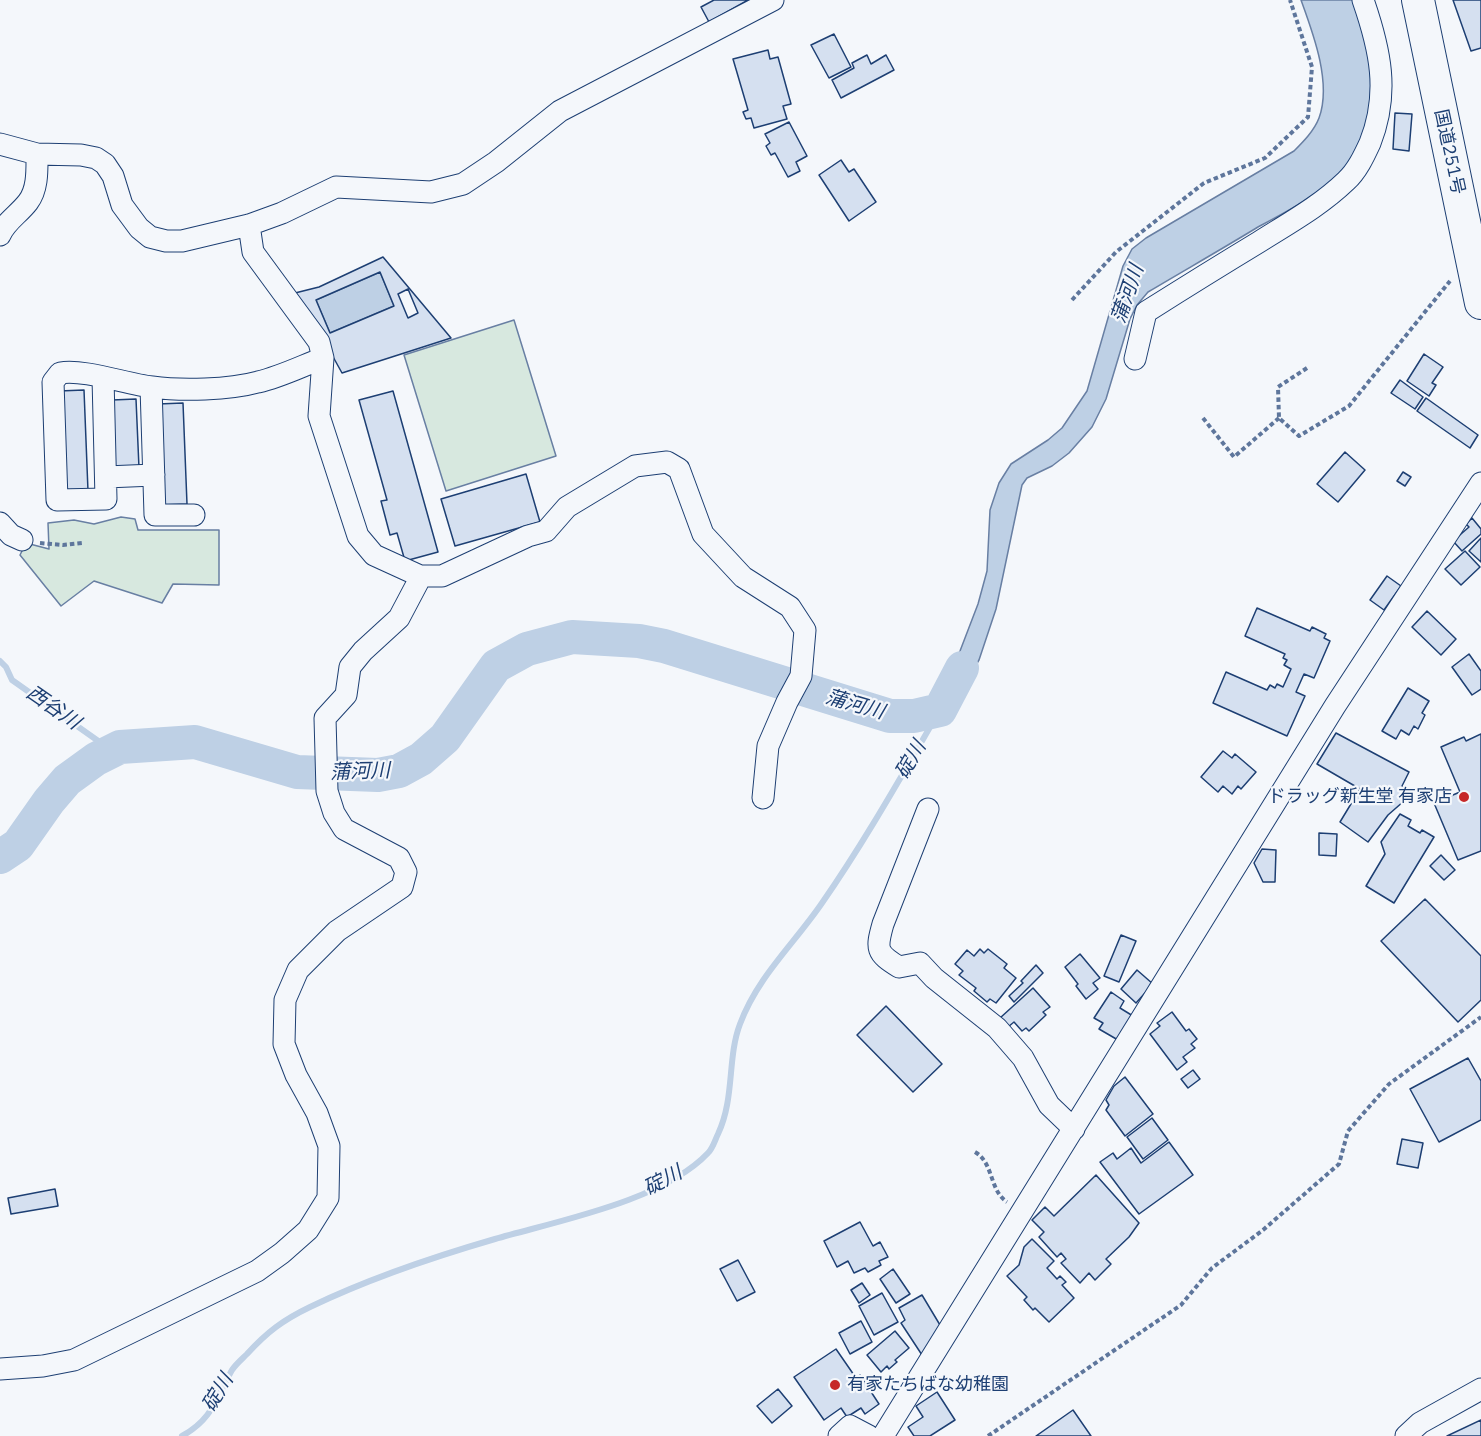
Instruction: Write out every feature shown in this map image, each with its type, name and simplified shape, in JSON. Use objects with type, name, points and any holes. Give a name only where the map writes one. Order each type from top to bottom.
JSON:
[{"type":"highway","name":"国道251号","points":[[1419,0],[1481,303]]},
{"type":"street","points":[[0,144],[37,154],[81,155],[96,158],[105,164],[113,176],[122,205],[129,218],[150,237],[166,241],[183,241],[249,225],[282,213],[336,188],[431,192],[463,184],[496,162],[560,111],[772,0]]},
{"type":"street","points":[[1135,359],[1146,312],[1306,214],[1347,180],[1364,157],[1377,126],[1382,96],[1376,37],[1364,0]]},
{"type":"street","points":[[0,235],[4,227],[30,200],[37,181],[37,154]]},
{"type":"street","points":[[249,225],[253,252],[319,342],[323,358],[319,416],[358,536],[374,555],[420,576],[442,576],[528,536],[546,531],[567,507],[636,466],[667,462],[679,469],[703,534],[743,577],[790,607],[805,630],[801,676],[768,746],[763,798]]},
{"type":"street","points":[[103,378],[106,499],[57,500],[53,382],[60,374],[68,372],[103,378],[151,387],[184,389],[234,386],[259,382],[323,358]]},
{"type":"street","points":[[151,387],[155,515],[194,515]]},
{"type":"street","points":[[106,477],[154,475]]},
{"type":"street","points":[[883,1436],[1335,706],[1481,483]]},
{"type":"street","points":[[0,523],[10,535],[22,540]]},
{"type":"street","points":[[0,1369],[43,1366],[74,1360],[257,1271],[308,1230],[328,1198],[329,1146],[317,1113],[296,1075],[284,1044],[285,1000],[298,970],[337,931],[402,887],[406,872],[399,858],[344,830],[334,813],[327,791],[325,718],[346,695],[350,667],[363,651],[399,618],[420,576]]},
{"type":"street","points":[[928,809],[883,924],[878,941],[879,950],[884,957],[899,967],[920,963],[934,978],[997,1028],[1023,1058],[1050,1105],[1074,1129]]},
{"type":"street","points":[[1406,1436],[1420,1423],[1481,1389]]},
{"type":"street","points":[[840,1436],[850,1426],[869,1436]]},
{"type":"path","points":[[1072,300],[1116,252],[1204,183],[1265,158],[1308,117],[1312,67],[1290,0]]},
{"type":"path","points":[[1306,368],[1278,387],[1279,418],[1299,436],[1349,406],[1460,270],[1473,265]]},
{"type":"path","points":[[1203,418],[1234,457],[1279,418]]},
{"type":"path","points":[[22,540],[48,545],[82,543]]},
{"type":"path","points":[[988,1436],[1181,1305],[1212,1268],[1263,1230],[1339,1164],[1348,1131],[1389,1084],[1481,1017]]},
{"type":"path","points":[[975,1152],[986,1160],[995,1187],[1002,1199],[1022,1211]]},
{"type":"shaded area","points":[[514,320],[556,456],[446,491],[404,355]]},
{"type":"shaded area","points":[[121,517],[135,519],[138,530],[219,530],[219,585],[173,584],[162,603],[94,581],[61,606],[20,555],[26,543],[49,549],[48,523],[74,520],[94,524]]},
{"type":"water","points":[[1301,0],[1354,0],[1362,21],[1371,68],[1372,91],[1370,114],[1353,157],[1338,175],[1310,197],[1148,292],[1137,305],[1130,319],[1106,399],[1092,427],[1069,453],[1052,466],[1027,478],[1022,485],[996,609],[979,660],[955,700],[940,710],[942,687],[960,651],[978,604],[987,571],[990,510],[999,483],[1011,464],[1062,428],[1087,391],[1123,266],[1132,249],[1146,238],[1294,151],[1317,123],[1322,104],[1322,74]]},
{"type":"water","points":[[380,272],[394,306],[330,333],[316,300]]},
{"type":"building","points":[[714,0],[748,0],[709,22],[701,7]]},
{"type":"building","points":[[1453,0],[1481,0],[1481,48],[1471,51]]},
{"type":"building","points":[[834,34],[851,67],[829,78],[811,45]]},
{"type":"building","points":[[768,50],[770,59],[778,57],[791,104],[783,106],[787,119],[754,128],[751,118],[746,119],[743,112],[748,110],[733,59]]},
{"type":"building","points":[[867,55],[871,64],[886,55],[894,70],[841,98],[832,80],[854,68],[852,63]]},
{"type":"building","points":[[1395,113],[1412,114],[1409,151],[1393,149]]},
{"type":"building","points":[[789,122],[807,156],[796,162],[800,171],[788,177],[775,153],[771,155],[766,146],[770,143],[765,134]]},
{"type":"building","points":[[841,160],[849,172],[854,169],[876,202],[849,221],[819,175]]},
{"type":"building","points":[[383,257],[451,338],[342,373],[311,317],[291,294],[319,287]],"holes":[[[380,272],[394,306],[330,333],[316,300]],[[408,289],[418,313],[408,318],[398,294]]]},
{"type":"building","points":[[1424,354],[1443,367],[1432,383],[1436,385],[1429,396],[1407,381]]},
{"type":"building","points":[[1400,380],[1423,397],[1415,409],[1391,393]]},
{"type":"building","points":[[84,390],[88,491],[63,492],[59,391]]},
{"type":"building","points":[[393,391],[438,552],[405,561],[397,533],[390,535],[381,501],[387,500],[359,400]]},
{"type":"building","points":[[1426,398],[1478,435],[1470,448],[1417,411]]},
{"type":"building","points":[[136,399],[139,468],[114,469],[112,400]]},
{"type":"building","points":[[183,403],[187,504],[162,505],[158,404]]},
{"type":"building","points":[[1345,452],[1365,470],[1338,502],[1317,484]]},
{"type":"building","points":[[1403,472],[1411,477],[1405,486],[1397,481]]},
{"type":"building","points":[[526,474],[540,522],[455,546],[441,499]]},
{"type":"building","points":[[1472,518],[1481,529],[1481,534],[1462,551],[1453,541],[1469,527],[1466,524]]},
{"type":"building","points":[[1481,538],[1481,562],[1469,551]]},
{"type":"building","points":[[1465,551],[1480,567],[1461,585],[1445,569]]},
{"type":"building","points":[[1387,576],[1401,586],[1384,610],[1370,600]]},
{"type":"building","points":[[1257,608],[1310,631],[1312,627],[1326,634],[1324,638],[1330,641],[1314,678],[1304,674],[1296,692],[1305,696],[1287,736],[1213,703],[1226,672],[1267,690],[1270,685],[1275,688],[1277,684],[1283,687],[1291,669],[1284,665],[1287,660],[1283,658],[1285,654],[1245,636]]},
{"type":"building","points":[[1427,611],[1456,639],[1441,655],[1412,627]]},
{"type":"building","points":[[1469,654],[1481,671],[1481,689],[1472,695],[1452,667]]},
{"type":"building","points":[[1408,688],[1429,701],[1422,713],[1425,715],[1418,729],[1414,726],[1409,735],[1401,730],[1396,739],[1382,731]]},
{"type":"building","points":[[1336,733],[1409,772],[1402,786],[1412,794],[1388,815],[1368,842],[1340,822],[1360,789],[1317,764]]},
{"type":"building","name":"ドラッグ新生堂 有家店","points":[[1481,734],[1481,851],[1458,860],[1434,803],[1460,792],[1441,747],[1464,737],[1466,741]]},
{"type":"building","points":[[1223,751],[1232,758],[1235,754],[1256,772],[1241,789],[1238,786],[1232,794],[1223,786],[1218,792],[1201,777]]},
{"type":"building","points":[[1400,814],[1411,820],[1408,826],[1434,837],[1394,903],[1366,886],[1385,854],[1381,842]]},
{"type":"building","points":[[1319,833],[1337,834],[1336,856],[1319,855]]},
{"type":"building","points":[[1262,849],[1276,850],[1275,882],[1263,882],[1254,863]]},
{"type":"building","points":[[1441,855],[1455,870],[1444,880],[1430,866]]},
{"type":"building","points":[[1425,899],[1481,956],[1481,1000],[1458,1022],[1381,941]]},
{"type":"building","points":[[1121,935],[1136,941],[1119,982],[1104,976]]},
{"type":"building","points":[[980,949],[984,953],[988,949],[1007,964],[1004,968],[1016,978],[996,1003],[990,999],[987,1002],[974,991],[976,988],[959,975],[963,971],[955,964],[967,950],[974,956]]},
{"type":"building","points":[[1080,954],[1100,978],[1093,983],[1098,989],[1086,999],[1065,967]]},
{"type":"building","points":[[1036,965],[1043,973],[1014,1002],[1009,996],[1023,983],[1021,981]]},
{"type":"building","points":[[1137,970],[1153,984],[1136,1003],[1121,989]]},
{"type":"building","points":[[1033,988],[1050,1007],[1043,1012],[1046,1015],[1029,1031],[1026,1028],[1022,1031],[1014,1022],[1008,1027],[1000,1018]]},
{"type":"building","points":[[1111,992],[1124,1001],[1120,1008],[1133,1016],[1118,1040],[1099,1029],[1103,1023],[1094,1018]]},
{"type":"building","points":[[886,1006],[942,1064],[913,1092],[857,1035]]},
{"type":"building","points":[[1172,1012],[1186,1031],[1189,1029],[1197,1039],[1191,1044],[1195,1048],[1183,1057],[1187,1062],[1177,1070],[1150,1034],[1160,1026],[1157,1023]]},
{"type":"building","points":[[1468,1058],[1481,1081],[1481,1120],[1439,1142],[1410,1089]]},
{"type":"building","points":[[1193,1070],[1200,1079],[1188,1088],[1181,1079]]},
{"type":"building","points":[[1125,1077],[1153,1114],[1125,1136],[1106,1110],[1109,1105],[1106,1100],[1114,1086]]},
{"type":"building","points":[[1152,1118],[1168,1140],[1143,1159],[1127,1137]]},
{"type":"building","points":[[1402,1139],[1423,1143],[1418,1168],[1397,1164]]},
{"type":"building","points":[[1169,1142],[1193,1175],[1139,1214],[1100,1162],[1113,1153],[1117,1159],[1131,1148],[1141,1163]]},
{"type":"building","points":[[1096,1175],[1139,1223],[1129,1237],[1106,1259],[1111,1264],[1095,1280],[1089,1273],[1080,1283],[1061,1263],[1066,1259],[1061,1253],[1057,1257],[1039,1237],[1044,1232],[1032,1220],[1045,1207],[1054,1216]]},
{"type":"building","points":[[55,1189],[58,1206],[11,1214],[8,1198]]},
{"type":"building","points":[[860,1222],[873,1246],[880,1242],[888,1257],[879,1261],[881,1265],[868,1272],[865,1268],[854,1273],[848,1261],[837,1267],[824,1241]]},
{"type":"building","points":[[1032,1239],[1054,1261],[1047,1268],[1057,1279],[1060,1276],[1066,1282],[1062,1285],[1074,1298],[1049,1322],[1035,1308],[1033,1310],[1024,1300],[1027,1297],[1007,1276],[1019,1265],[1024,1247]]},
{"type":"building","points":[[738,1260],[755,1292],[737,1301],[720,1269]]},
{"type":"building","points":[[893,1269],[910,1294],[896,1303],[880,1279]]},
{"type":"building","points":[[862,1283],[870,1295],[859,1303],[851,1290]]},
{"type":"building","points":[[882,1293],[898,1322],[874,1335],[859,1306]]},
{"type":"building","points":[[922,1295],[940,1325],[922,1355],[901,1323],[905,1320],[899,1308]]},
{"type":"building","points":[[861,1321],[872,1342],[850,1354],[839,1333]]},
{"type":"building","points":[[895,1331],[909,1348],[895,1360],[897,1362],[889,1369],[887,1366],[881,1372],[867,1355]]},
{"type":"building","points":[[836,1349],[856,1378],[860,1375],[879,1404],[865,1414],[861,1408],[847,1417],[841,1408],[824,1420],[794,1377]]},
{"type":"building","points":[[778,1389],[792,1406],[772,1423],[757,1406]]},
{"type":"building","points":[[937,1392],[955,1420],[930,1436],[914,1436],[908,1427],[923,1417],[916,1406]]},
{"type":"building","points":[[1073,1410],[1091,1436],[1036,1436]]},
{"type":"building","points":[[1481,1420],[1481,1436],[1447,1436]]},
{"type":"waterway","name":"蒲河川","points":[[0,857],[18,845],[67,780],[96,759],[120,747],[195,742],[297,772],[378,775],[399,771],[421,759],[445,738],[496,666],[527,649],[572,637],[639,641],[664,646],[890,716],[914,716],[940,710],[962,668]]},
{"type":"waterway","name":"西谷川","points":[[0,661],[6,667],[12,680],[111,750]]},
{"type":"waterway","name":"碇川","points":[[182,1436],[207,1415],[237,1364],[261,1339],[300,1312],[355,1287],[425,1261],[578,1217],[637,1197],[688,1170],[708,1153],[714,1144],[727,1106],[736,1037],[756,991],[838,880],[940,710]]},
{"type":"place","name":"ドラッグ新生堂 有家店","points":[[1464,797]]},
{"type":"place","name":"有家たちばな幼稚園","points":[[835,1385]]}]
